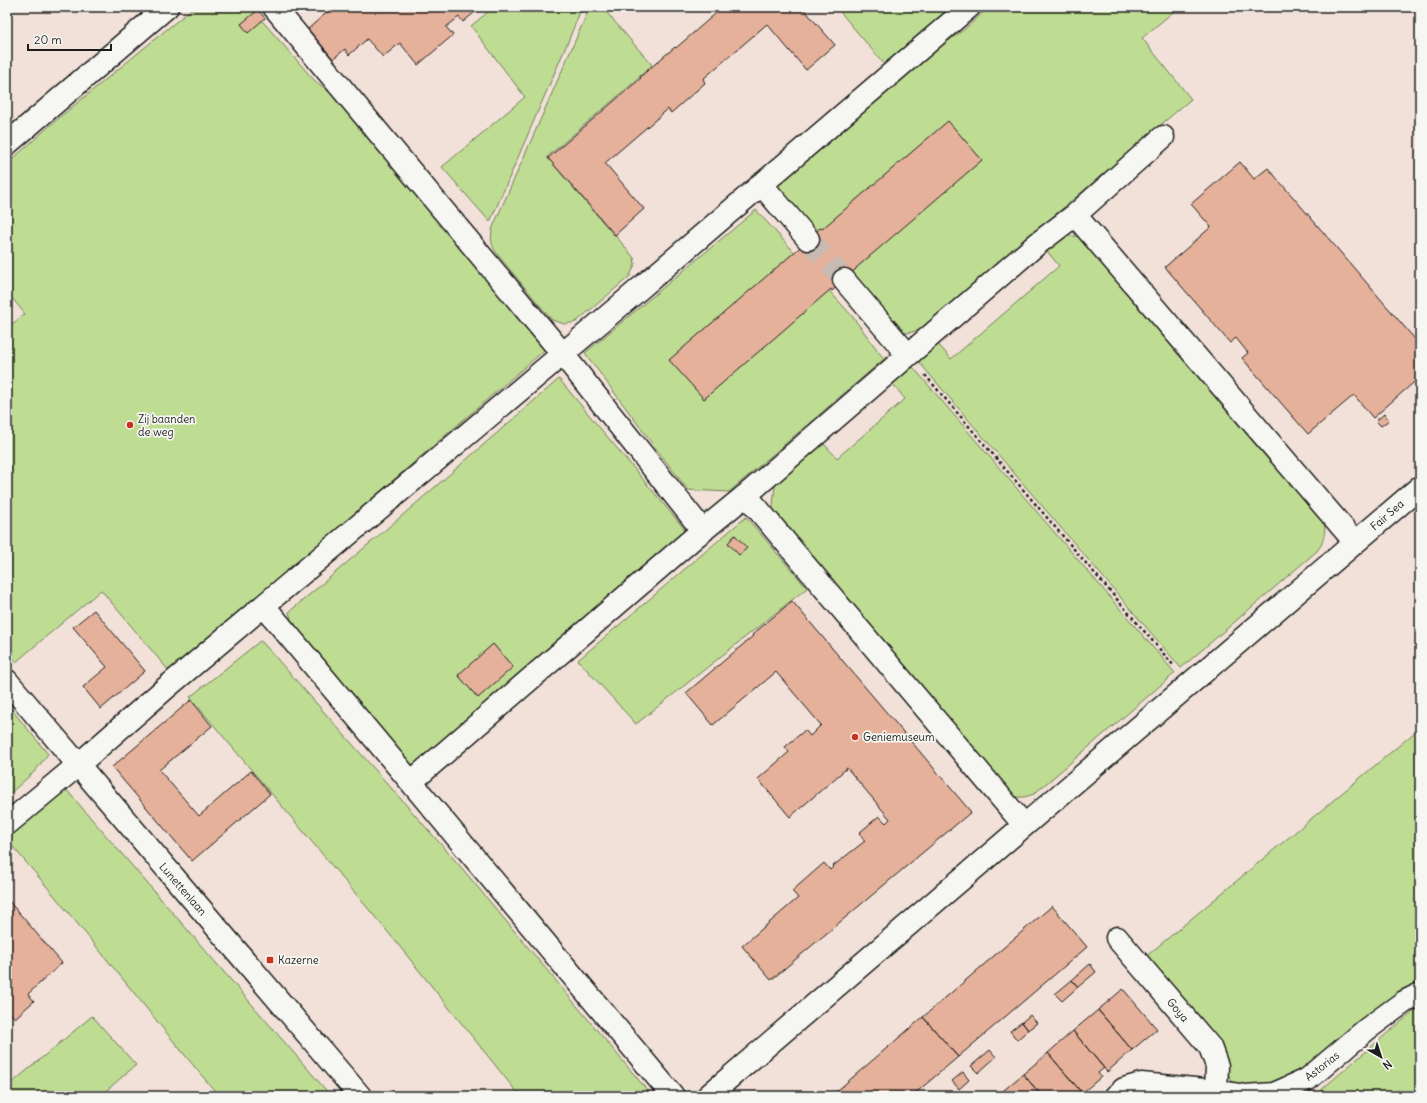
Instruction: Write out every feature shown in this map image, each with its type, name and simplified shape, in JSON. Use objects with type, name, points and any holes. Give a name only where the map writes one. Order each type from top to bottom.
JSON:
[{"type":"street","points":[[7,144],[167,7]]},
{"type":"street","points":[[274,7],[562,353],[703,531]]},
{"type":"street","points":[[7,824],[969,7]]},
{"type":"street","points":[[411,782],[1163,137]]},
{"type":"street","points":[[761,184],[808,239]]},
{"type":"street","points":[[1075,214],[1355,542]]},
{"type":"street","points":[[844,280],[908,355]]},
{"type":"street","name":"Fair Sea","points":[[708,1096],[1420,487]]},
{"type":"street","points":[[746,495],[1024,825]]},
{"type":"street","points":[[264,606],[673,1096]]},
{"type":"street","name":"Lunettenlaan","points":[[7,680],[360,1096]]},
{"type":"street","name":"Goya","points":[[1117,938],[1210,1047],[1217,1066],[1216,1091]]},
{"type":"street","name":"Astorias","points":[[1116,1096],[1124,1089],[1141,1084],[1216,1091],[1245,1096],[1274,1095],[1308,1079],[1367,1029],[1404,1002],[1420,994]]},
{"type":"path","points":[[908,355],[1189,684]]},
{"type":"green space","points":[[194,7],[250,7],[314,80],[336,97],[548,347],[260,595],[169,671],[101,590],[16,662],[7,650],[7,328],[25,314],[7,292],[7,164],[54,122]]},
{"type":"green space","points":[[494,7],[582,7],[490,222],[442,167],[525,97],[471,26]]},
{"type":"green space","points":[[590,7],[602,7],[652,65],[639,78],[547,157],[634,258],[635,264],[630,276],[576,322],[564,324],[552,320],[497,254],[493,248],[492,235],[493,227]]},
{"type":"green space","points":[[836,7],[955,7],[885,65]]},
{"type":"green space","points":[[989,7],[1179,7],[1142,38],[1191,99],[920,330],[907,333],[895,330],[773,186],[931,53],[965,29]]},
{"type":"green space","points":[[756,210],[852,316],[884,359],[729,492],[688,490],[585,353]]},
{"type":"green space","points":[[1068,236],[1083,238],[1324,521],[1324,537],[1317,551],[1181,668],[918,361],[938,344],[951,359],[1059,266],[1046,250],[1061,238]]},
{"type":"green space","points":[[912,366],[1175,673],[1034,794],[1028,796],[1020,797],[1011,795],[772,515],[775,485],[823,443],[837,458],[905,399],[892,383]]},
{"type":"green space","points":[[559,379],[687,532],[413,767],[292,623],[289,612]]},
{"type":"green space","points":[[746,517],[807,588],[636,724],[578,660]]},
{"type":"green space","points":[[260,641],[460,866],[652,1096],[520,1096],[392,937],[190,697]]},
{"type":"green space","points":[[7,704],[48,754],[35,771],[7,796]]},
{"type":"green space","points":[[1420,728],[1420,983],[1313,1065],[1270,1086],[1242,1087],[1233,1082],[1228,1074],[1225,1065],[1226,1055],[1143,959]]},
{"type":"green space","points":[[64,787],[331,1096],[219,1096],[7,840],[7,837]]},
{"type":"green space","points":[[1420,1008],[1420,1096],[1314,1096],[1391,1030]]},
{"type":"green space","points":[[92,1016],[136,1065],[100,1096],[7,1096],[7,1087]]},
{"type":"building","points":[[333,7],[481,7],[463,22],[459,17],[446,27],[453,35],[418,65],[400,43],[383,57],[367,39],[349,55],[345,49],[333,59],[308,29]]},
{"type":"building","points":[[723,7],[802,7],[835,45],[806,70],[767,24],[703,79],[705,83],[671,113],[668,109],[605,163],[644,209],[615,235],[548,158],[641,78],[640,77],[663,57],[675,47],[676,48]]},
{"type":"building","points":[[258,10],[265,18],[248,33],[241,24]]},
{"type":"building","points":[[948,121],[982,160],[856,268],[832,291],[831,289],[704,399],[669,360],[797,250],[820,228],[822,229]]},
{"type":"building","points":[[1240,162],[1254,179],[1268,168],[1420,345],[1416,348],[1419,350],[1415,352],[1420,358],[1420,377],[1373,418],[1354,395],[1308,434],[1242,358],[1248,353],[1236,338],[1230,343],[1165,267],[1211,227],[1191,204]]},
{"type":"building","points":[[1384,414],[1389,420],[1381,426],[1376,421]]},
{"type":"building","points":[[735,535],[747,548],[739,555],[728,543]]},
{"type":"building","points":[[792,601],[971,812],[771,980],[742,946],[798,898],[792,891],[824,863],[830,870],[865,841],[859,833],[879,816],[886,823],[890,819],[847,768],[790,817],[758,779],[789,752],[785,747],[805,730],[810,736],[821,725],[776,672],[713,725],[686,693]]},
{"type":"building","points":[[94,610],[145,671],[101,709],[83,687],[107,667],[73,627]]},
{"type":"building","points":[[493,644],[513,667],[478,698],[458,675]]},
{"type":"building","points":[[191,700],[212,726],[159,770],[199,816],[251,771],[270,794],[192,861],[112,767]]},
{"type":"building","points":[[7,899],[62,963],[28,994],[34,1001],[15,1018],[7,1011]]},
{"type":"building","points":[[1052,906],[1087,947],[958,1057],[923,1017]]},
{"type":"building","points":[[1090,964],[1096,972],[1078,987],[1072,980]]},
{"type":"building","points":[[1072,980],[1078,987],[1062,1001],[1055,994]]},
{"type":"building","points":[[1123,989],[1157,1029],[1132,1050],[1098,1010]]},
{"type":"building","points":[[1098,1010],[1132,1050],[1107,1072],[1073,1031]]},
{"type":"building","points":[[1030,1015],[1037,1023],[1028,1030],[1022,1022]]},
{"type":"building","points":[[923,1017],[958,1057],[912,1096],[831,1096]]},
{"type":"building","points":[[1022,1022],[1028,1030],[1017,1040],[1010,1031]]},
{"type":"building","points":[[1073,1031],[1104,1068],[1098,1073],[1101,1077],[1082,1093],[1048,1053]]},
{"type":"building","points":[[990,1050],[996,1057],[978,1073],[971,1066]]},
{"type":"building","points":[[1048,1053],[1082,1093],[1079,1096],[1042,1096],[1023,1074]]},
{"type":"building","points":[[963,1072],[969,1080],[959,1089],[952,1081]]},
{"type":"building","points":[[1023,1074],[1042,1096],[998,1095]]},
{"type":"tunnel","points":[[808,239],[844,280]]},
{"type":"place","name":"Zij baanden de weg","points":[[130,425]]},
{"type":"place","name":"Geniemuseum","points":[[855,737]]},
{"type":"place","name":"Kazerne","points":[[270,960]]}]
